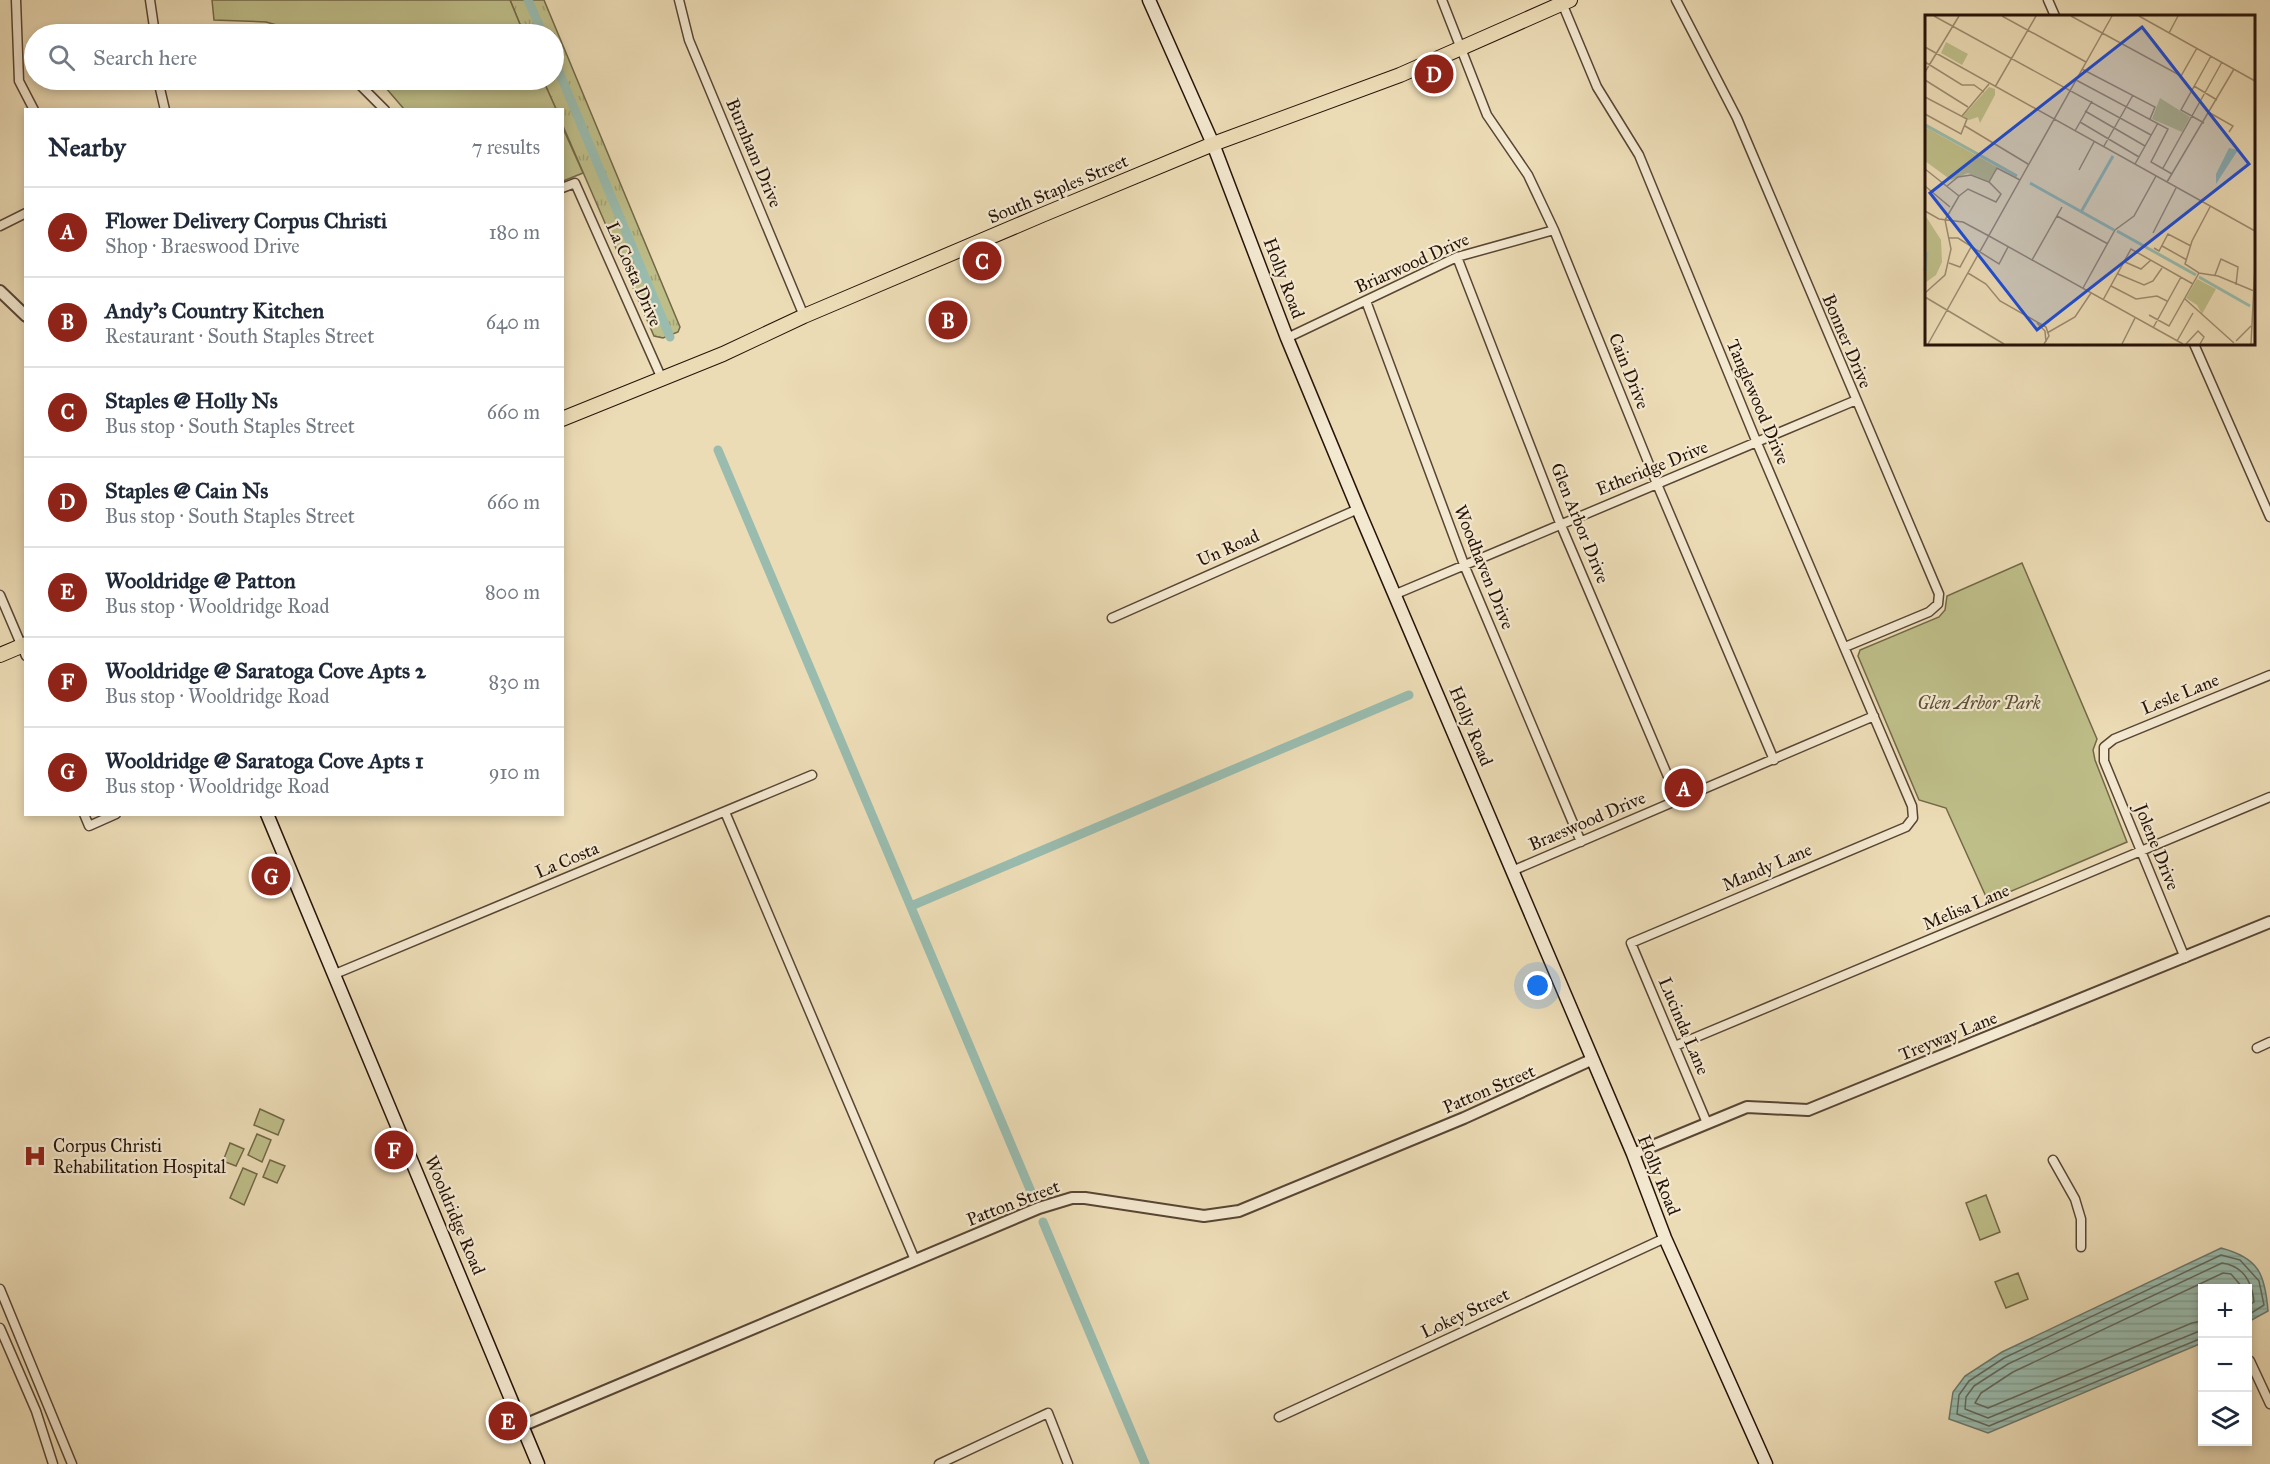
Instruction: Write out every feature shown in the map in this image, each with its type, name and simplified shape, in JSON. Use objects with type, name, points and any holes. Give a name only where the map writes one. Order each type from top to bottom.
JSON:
[{"type":"main road","name":"Holly Road","points":[[1149,0],[1213,144],[1287,338],[1591,1060],[1633,1154],[1665,1238],[1766,1464]]},
{"type":"main road","name":"South Staples Street","points":[[564,418],[740,347],[804,316],[1213,144],[1400,75],[1566,2]]},
{"type":"main road","points":[[0,656],[24,649]]},
{"type":"main road","name":"Wooldridge Road","points":[[268,816],[524,1425],[538,1464]]},
{"type":"street","points":[[16,0],[19,81],[33,108]]},
{"type":"street","points":[[150,0],[154,24]]},
{"type":"street","name":"Burnham Drive","points":[[679,0],[689,40],[804,316]]},
{"type":"street","name":"Cain Drive","points":[[1442,0],[1487,115],[1528,175],[1554,230],[1657,484],[1774,760]]},
{"type":"street","name":"Bonner Drive","points":[[1676,0],[1737,118],[1854,401],[1939,594],[1938,604],[1929,612],[1845,647]]},
{"type":"street","points":[[2048,0],[2055,15]]},
{"type":"street","name":"Tanglewood Drive","points":[[1566,2],[1597,87],[1639,155],[1757,443],[1912,806],[1913,818]]},
{"type":"street","points":[[160,90],[165,108]]},
{"type":"street","points":[[365,90],[384,108]]},
{"type":"street","name":"La Costa Drive","points":[[564,187],[575,183],[662,379]]},
{"type":"street","points":[[0,226],[24,214]]},
{"type":"street","name":"Briarwood Drive","points":[[1287,338],[1457,257],[1554,230]]},
{"type":"street","name":"Glen Arbor Drive","points":[[1457,257],[1560,523],[1677,800]]},
{"type":"street","points":[[0,291],[24,314]]},
{"type":"street","name":"Woodhaven Drive","points":[[1366,301],[1465,567],[1581,842]]},
{"type":"street","points":[[2194,345],[2270,517]]},
{"type":"street","name":"Etheridge Drive","points":[[1396,594],[1465,567],[1560,523],[1854,401]]},
{"type":"street","name":"Un Road","points":[[1112,618],[1358,509]]},
{"type":"street","points":[[0,595],[24,649]]},
{"type":"street","name":"Lesle Lane","points":[[2104,747],[2114,739],[2270,675]]},
{"type":"street","name":"Braeswood Drive","points":[[1512,871],[1874,716]]},
{"type":"street","name":"Jolene Drive","points":[[2104,747],[2104,761],[2185,958]]},
{"type":"street","name":"La Costa","points":[[335,974],[812,775]]},
{"type":"street","name":"Melisa Lane","points":[[1675,1046],[2270,797]]},
{"type":"street","points":[[725,812],[915,1260]]},
{"type":"street","points":[[85,816],[89,826],[112,816]]},
{"type":"street","name":"Mandy Lane","points":[[1631,943],[1906,827],[1913,818]]},
{"type":"street","name":"Treyway Lane","points":[[1633,1154],[1747,1107],[1808,1110],[2185,958],[2270,921]]},
{"type":"street","name":"Lucinda Lane","points":[[1631,943],[1707,1123]]},
{"type":"street","points":[[2257,1048],[2270,1042]]},
{"type":"street","name":"Patton Street","points":[[524,1425],[1039,1208],[1072,1198],[1102,1199],[1204,1216],[1239,1211],[1420,1136],[1591,1060]]},
{"type":"street","points":[[2053,1160],[2075,1199],[2081,1220],[2081,1247]]},
{"type":"street","name":"Lokey Street","points":[[1279,1417],[1665,1238]]},
{"type":"street","points":[[0,1289],[50,1405],[72,1464]]},
{"type":"street","points":[[0,1328],[36,1411],[53,1464]]},
{"type":"street","points":[[2252,1365],[2270,1404]]},
{"type":"street","points":[[36,1411],[50,1405]]},
{"type":"street","points":[[940,1464],[1048,1413],[1068,1464]]},
{"type":"green space","points":[[212,0],[510,0],[520,24],[273,24],[214,20]]},
{"type":"green space","points":[[510,0],[544,0],[554,24],[520,24]]},
{"type":"green space","points":[[564,48],[680,327],[678,332],[663,338],[654,336],[564,128],[564,108],[556,108],[547,90],[564,90]]},
{"type":"green space","points":[[388,90],[547,90],[556,108],[403,108]]},
{"type":"green space","points":[[564,130],[583,173],[564,181]]},
{"type":"green space","name":"Glen Arbor Park","points":[[2022,563],[2097,739],[2093,750],[2095,760],[2127,842],[1988,901],[1946,808],[1919,800],[1858,656],[1860,650],[1939,617],[1945,610],[1947,596]]},
{"type":"green space","points":[[260,1109],[284,1120],[278,1135],[254,1125]]},
{"type":"green space","points":[[257,1134],[271,1140],[262,1162],[248,1155]]},
{"type":"green space","points":[[230,1143],[244,1149],[236,1166],[223,1161]]},
{"type":"green space","points":[[270,1160],[285,1166],[277,1183],[263,1177]]},
{"type":"green space","points":[[243,1168],[257,1174],[244,1205],[230,1198]]},
{"type":"green space","points":[[1986,1195],[2000,1232],[1980,1240],[1966,1203]]},
{"type":"green space","points":[[2018,1273],[2028,1299],[2006,1308],[1995,1282]]},
{"type":"water","points":[[2221,1248],[2234,1252],[2252,1263],[2258,1269],[2265,1287],[2268,1311],[2252,1320],[2252,1284],[2198,1284],[2198,1345],[1988,1433],[1949,1419],[1953,1392],[1965,1376],[2002,1352]]},
{"type":"waterway","points":[[528,0],[539,24]]},
{"type":"waterway","points":[[564,84],[670,337]]},
{"type":"waterway","points":[[718,450],[1032,1194]]},
{"type":"waterway","points":[[911,906],[1409,695]]},
{"type":"waterway","points":[[1043,1222],[1145,1464]]},
{"type":"place","name":"Staples @ Cain Ns","points":[[1434,74]]},
{"type":"place","name":"Staples @ Holly Ns","points":[[982,261]]},
{"type":"place","name":"Andy's Country Kitchen","points":[[948,320]]},
{"type":"place","name":"Flower Delivery Corpus Christi","points":[[1684,788]]},
{"type":"place","name":"Wooldridge @ Saratoga Cove Apts 1","points":[[271,876]]},
{"type":"place","name":"Wooldridge @ Saratoga Cove Apts 2","points":[[394,1150]]},
{"type":"place","name":"Corpus Christi Rehabilitation Hospital","points":[[35,1156]]},
{"type":"place","name":"Wooldridge @ Patton","points":[[508,1421]]}]
